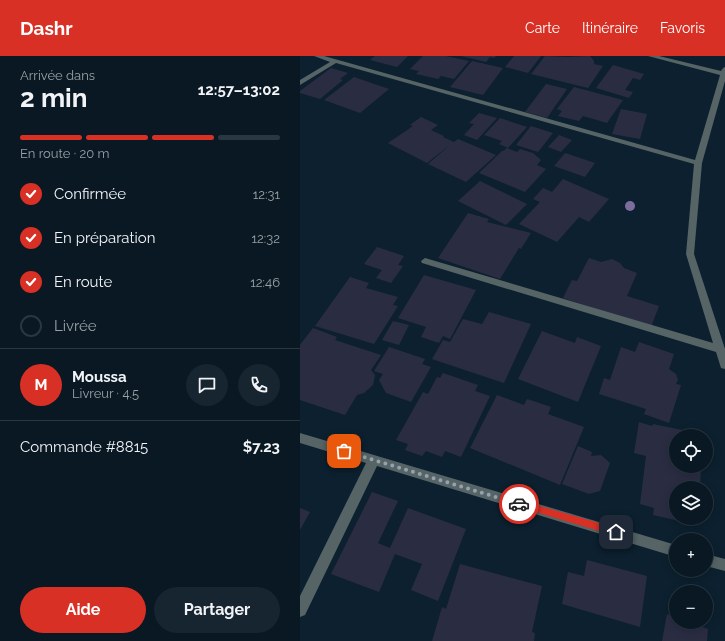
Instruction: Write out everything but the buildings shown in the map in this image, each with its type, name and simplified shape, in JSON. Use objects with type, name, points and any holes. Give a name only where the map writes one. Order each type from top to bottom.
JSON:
[{"type":"street","points":[[317,56],[698,163]]},
{"type":"street","points":[[651,56],[724,72],[698,163],[690,254],[725,365]]},
{"type":"street","points":[[300,83],[335,61]]},
{"type":"street","points":[[425,261],[720,349]]},
{"type":"street","points":[[300,438],[669,548]]},
{"type":"street","points":[[300,610],[374,460]]},
{"type":"street","points":[[713,562],[725,565]]},
{"type":"way so far","points":[[344,451],[519,504]]},
{"type":"route","points":[[519,504],[616,532]]}]
